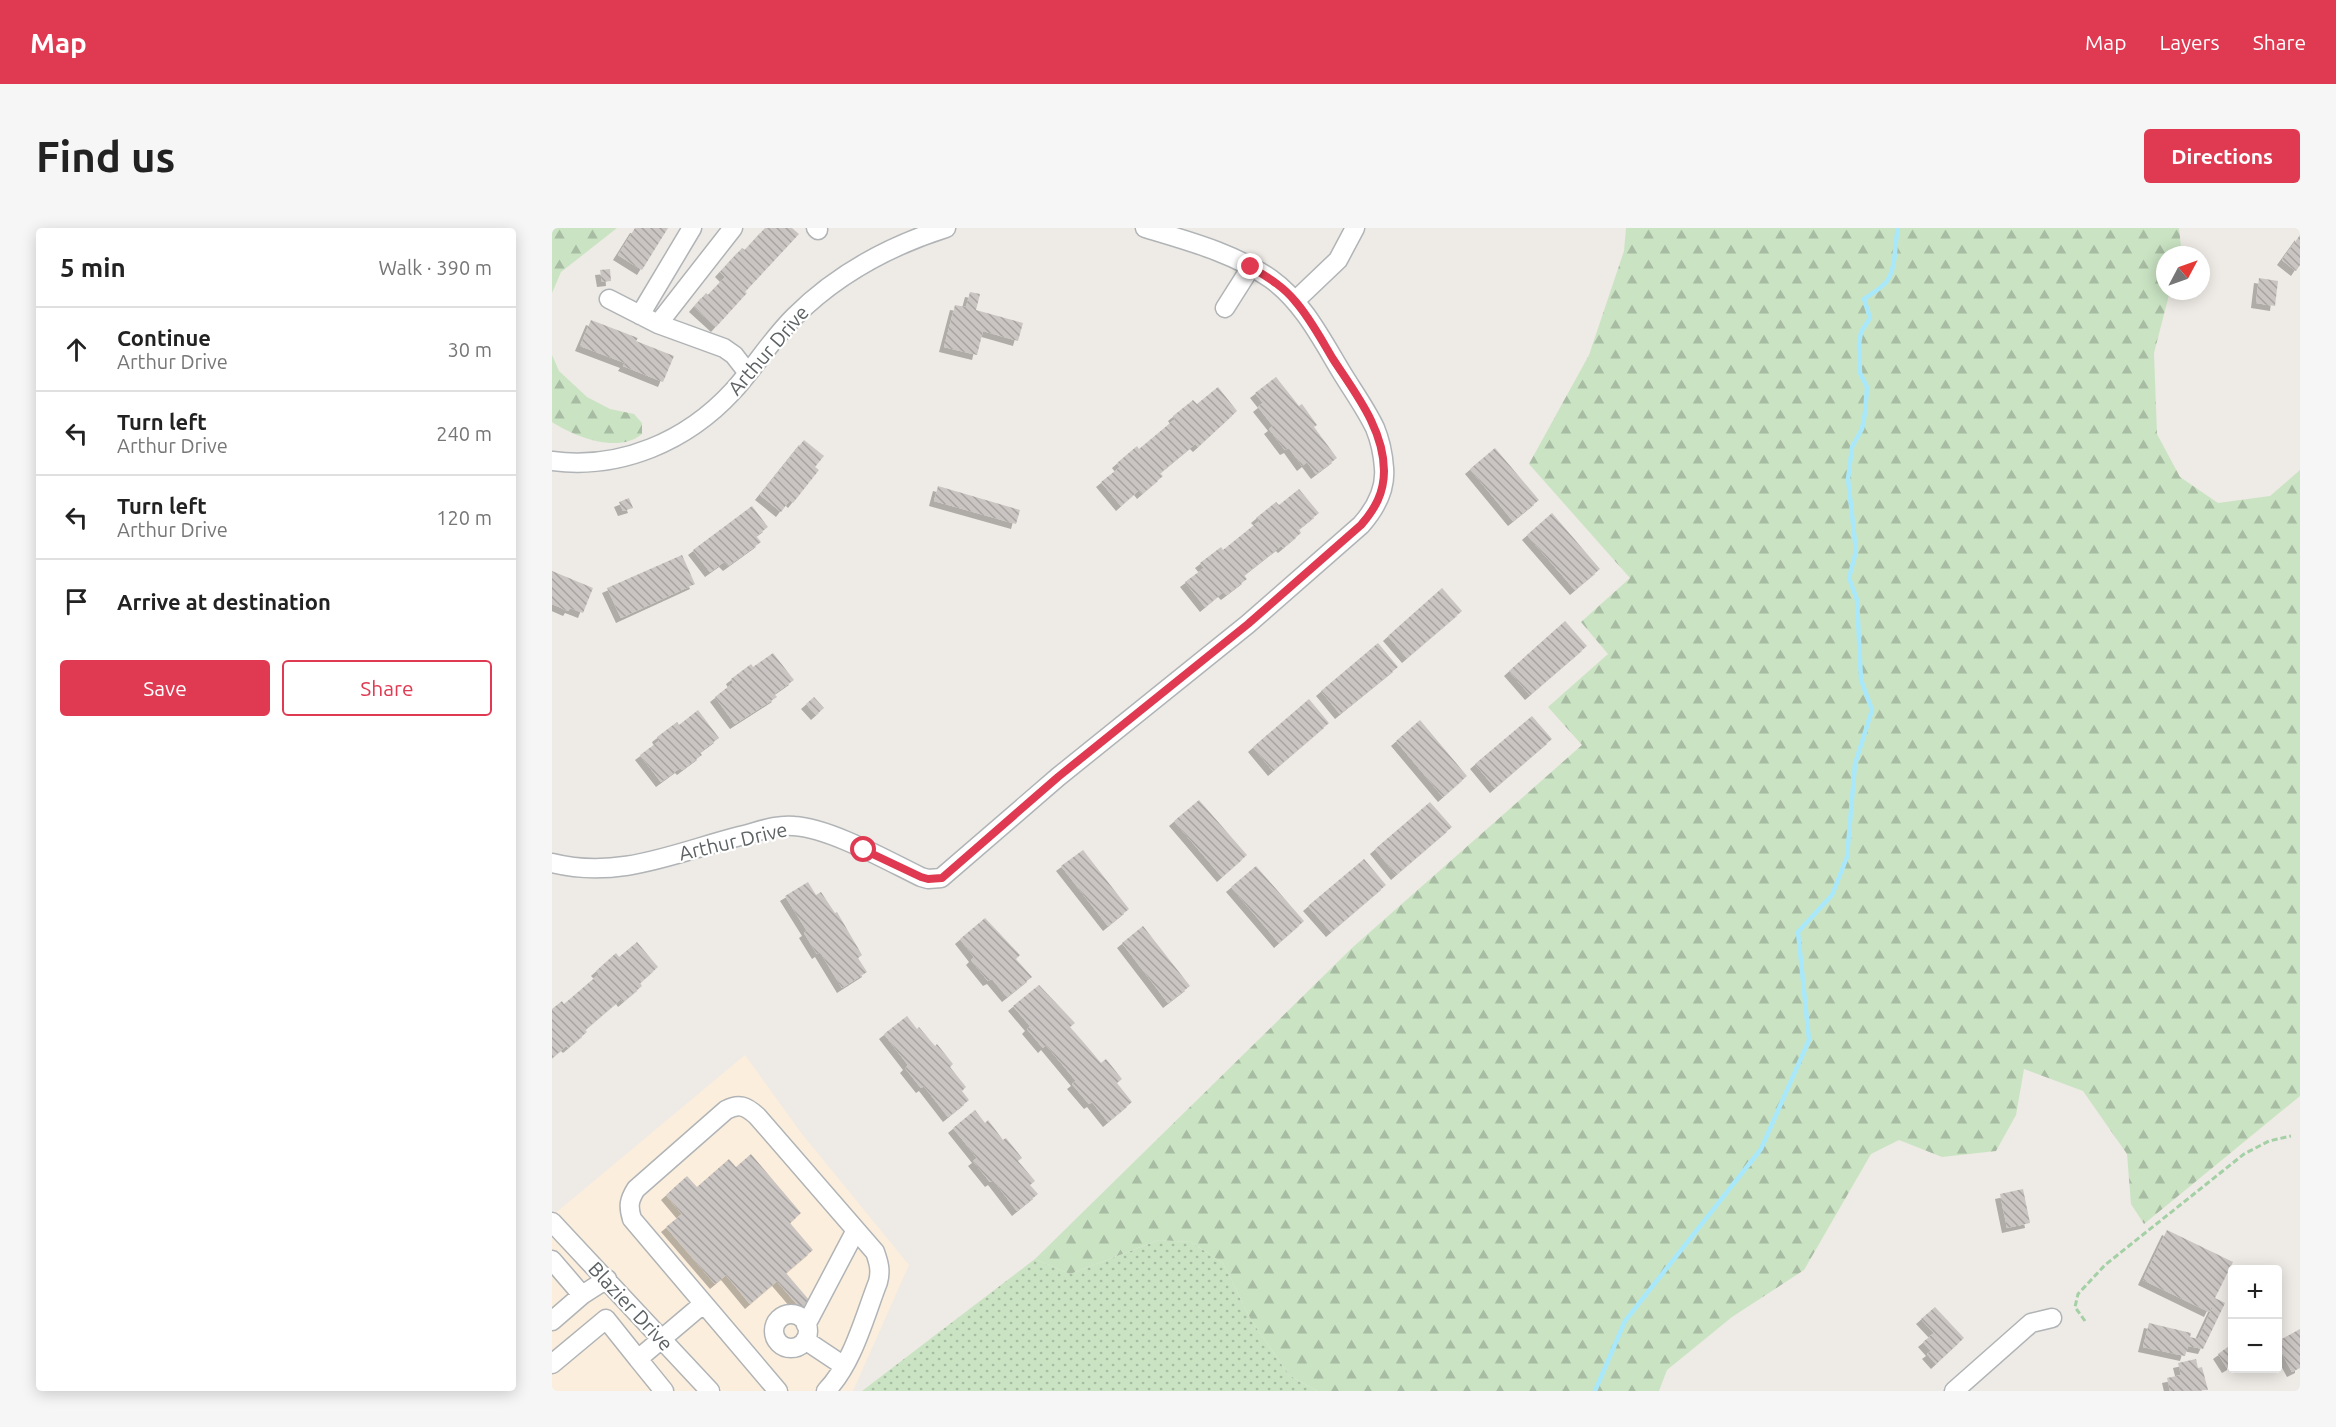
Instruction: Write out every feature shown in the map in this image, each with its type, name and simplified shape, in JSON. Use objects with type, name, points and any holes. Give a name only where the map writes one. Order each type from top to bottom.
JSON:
[{"type":"street","points":[[640,315],[692,228]]},
{"type":"street","points":[[658,324],[733,228]]},
{"type":"street","name":"Arthur Drive","points":[[552,461],[577,462],[614,458],[658,447],[680,435],[719,405],[793,318],[846,275],[880,253],[919,236],[946,228]]},
{"type":"street","name":"Arthur Drive","points":[[552,863],[586,869],[617,868],[653,861],[768,829],[793,825],[814,829],[928,879],[942,878],[1058,777],[1248,624],[1361,525],[1375,508],[1382,489],[1384,469],[1375,428],[1316,330],[1295,301],[1279,285],[1251,267],[1218,252],[1145,228]]},
{"type":"street","points":[[1295,301],[1338,260],[1355,228]]},
{"type":"street","points":[[1225,308],[1251,267]]},
{"type":"street","points":[[609,299],[658,324],[723,348],[734,355],[748,373]]},
{"type":"street","points":[[778,1391],[632,1219],[629,1208],[629,1199],[636,1188],[726,1110],[741,1105],[757,1116],[875,1252],[880,1271],[844,1366],[837,1379],[826,1391]]},
{"type":"street","name":"Blazier Drive","points":[[552,1222],[710,1391]]},
{"type":"street","points":[[844,1366],[805,1333],[856,1230]]},
{"type":"street","points":[[552,1260],[582,1295]]},
{"type":"street","points":[[552,1321],[582,1295],[607,1279]]},
{"type":"street","points":[[638,1359],[702,1304]]},
{"type":"street","points":[[1954,1391],[2031,1323],[2052,1318]]},
{"type":"street","points":[[552,1364],[606,1320],[664,1391]]},
{"type":"path","points":[[2085,1321],[2075,1307],[2078,1294],[2104,1265],[2244,1154],[2269,1141],[2291,1136]]},
{"type":"shaded area","points":[[745,1055],[802,1134],[909,1265],[853,1391],[552,1391],[552,1216]]},
{"type":"green space","points":[[552,228],[617,228],[561,272],[552,293]]},
{"type":"green space","points":[[1626,228],[2179,228],[2181,246],[2156,246],[2156,300],[2168,300],[2154,353],[2157,434],[2180,477],[2218,503],[2270,496],[2300,470],[2300,1096],[2144,1224],[2131,1204],[2127,1154],[2083,1091],[2024,1069],[2016,1115],[1996,1151],[1942,1157],[1899,1140],[1871,1154],[1804,1270],[1732,1317],[1667,1370],[1659,1391],[1317,1391],[1289,1375],[1251,1320],[1223,1263],[1191,1242],[1159,1240],[1070,1274],[1035,1259],[1353,947],[1582,745],[1548,707],[1608,654],[1581,622],[1630,578],[1529,464],[1589,355],[1624,251]]},
{"type":"green space","points":[[552,355],[559,371],[587,397],[610,409],[634,414],[642,423],[642,434],[621,443],[609,443],[584,438],[552,422]]},
{"type":"green space","points":[[1159,1240],[1191,1242],[1223,1263],[1251,1320],[1289,1375],[1317,1391],[862,1391],[1035,1259],[1070,1274]]},
{"type":"building","points":[[635,228],[668,228],[642,270],[618,255]]},
{"type":"building","points":[[765,228],[792,228],[799,234],[716,327],[694,307],[725,277],[720,272]]},
{"type":"building","points":[[2300,235],[2300,265],[2296,271],[2282,260]]},
{"type":"building","points":[[610,269],[611,281],[602,282],[600,270]]},
{"type":"building","points":[[2259,278],[2278,281],[2275,306],[2256,303]]},
{"type":"building","points":[[970,292],[980,294],[976,310],[1023,323],[1018,341],[983,331],[977,355],[944,347],[955,305],[966,307]]},
{"type":"building","points":[[591,320],[638,338],[636,341],[674,356],[663,382],[623,366],[625,363],[580,346]]},
{"type":"building","points":[[1276,377],[1299,406],[1302,404],[1317,425],[1314,427],[1337,458],[1316,474],[1307,462],[1302,466],[1289,448],[1285,450],[1269,429],[1273,426],[1258,407],[1263,403],[1255,393]]},
{"type":"building","points":[[1218,387],[1237,411],[1198,447],[1195,444],[1160,473],[1163,476],[1142,494],[1139,490],[1121,506],[1101,482],[1120,467],[1117,463],[1137,446],[1139,449],[1175,419],[1173,416],[1193,400],[1197,404]]},
{"type":"building","points":[[804,440],[824,456],[815,467],[819,470],[793,503],[790,500],[781,512],[760,495]]},
{"type":"building","points":[[1495,448],[1539,500],[1513,521],[1470,469]]},
{"type":"building","points":[[938,486],[1020,510],[1016,524],[934,501]]},
{"type":"building","points":[[1299,489],[1319,513],[1299,529],[1301,533],[1283,548],[1281,546],[1244,575],[1247,579],[1226,595],[1223,592],[1205,607],[1185,582],[1204,568],[1200,563],[1221,547],[1223,550],[1259,521],[1256,518],[1276,502],[1279,505]]},
{"type":"building","points":[[629,498],[633,508],[623,511],[619,502]]},
{"type":"building","points":[[752,506],[768,527],[756,536],[761,542],[728,566],[724,562],[710,572],[693,550]]},
{"type":"building","points":[[1552,513],[1600,569],[1575,590],[1527,535]]},
{"type":"building","points":[[682,555],[695,584],[621,618],[607,588]]},
{"type":"building","points":[[552,571],[593,588],[583,613],[570,608],[568,611],[552,604]]},
{"type":"building","points":[[1442,588],[1462,611],[1407,658],[1388,636]]},
{"type":"building","points":[[1565,621],[1587,646],[1530,695],[1509,671]]},
{"type":"building","points":[[1378,643],[1398,667],[1340,714],[1321,691]]},
{"type":"building","points":[[773,653],[794,680],[774,694],[777,697],[735,724],[715,697],[733,683],[731,679],[751,664],[753,667]]},
{"type":"building","points":[[814,697],[824,708],[816,715],[806,704]]},
{"type":"building","points":[[1309,699],[1329,723],[1273,771],[1253,747]]},
{"type":"building","points":[[698,710],[719,738],[700,752],[702,755],[661,782],[640,755],[659,741],[657,737],[677,722],[679,725]]},
{"type":"building","points":[[1532,716],[1552,739],[1495,788],[1475,764]]},
{"type":"building","points":[[1420,720],[1467,776],[1443,797],[1396,741]]},
{"type":"building","points":[[1199,800],[1247,855],[1222,877],[1174,821]]},
{"type":"building","points":[[1430,802],[1452,827],[1396,875],[1375,849]]},
{"type":"building","points":[[1083,850],[1129,909],[1108,926],[1061,866]]},
{"type":"building","points":[[1364,859],[1386,885],[1331,932],[1308,906]]},
{"type":"building","points":[[1256,866],[1304,921],[1279,943],[1231,887]]},
{"type":"building","points":[[808,882],[816,895],[821,892],[835,913],[837,912],[862,955],[858,958],[867,972],[842,988],[820,952],[817,954],[804,933],[807,931],[785,896]]},
{"type":"building","points":[[985,918],[1020,955],[1016,959],[1032,977],[1007,997],[992,979],[988,981],[971,960],[974,957],[960,939]]},
{"type":"building","points":[[1143,926],[1190,986],[1168,1003],[1122,943]]},
{"type":"building","points":[[637,942],[658,967],[640,983],[642,986],[623,1002],[621,999],[585,1030],[587,1032],[552,1058],[552,1009],[562,1001],[564,1004],[599,974],[596,971],[616,953],[619,957]]},
{"type":"building","points":[[1039,985],[1075,1023],[1070,1027],[1101,1063],[1106,1059],[1122,1079],[1117,1083],[1132,1102],[1108,1122],[1092,1102],[1089,1104],[1072,1084],[1076,1081],[1046,1045],[1043,1048],[1027,1029],[1030,1026],[1013,1006]]},
{"type":"building","points":[[907,1016],[935,1046],[937,1044],[953,1064],[950,1067],[966,1087],[962,1091],[969,1100],[948,1117],[924,1086],[921,1088],[905,1068],[908,1065],[884,1034]]},
{"type":"building","points":[[975,1110],[985,1123],[988,1120],[1003,1140],[1006,1138],[1022,1158],[1018,1161],[1035,1181],[1030,1185],[1038,1194],[1017,1211],[993,1180],[990,1182],[973,1161],[977,1158],[953,1128]]},
{"type":"building","points":[[751,1154],[801,1213],[790,1223],[813,1250],[786,1273],[810,1301],[801,1309],[777,1281],[750,1304],[726,1275],[715,1284],[666,1227],[682,1214],[666,1195],[687,1176],[697,1187],[729,1159],[736,1167]]},
{"type":"building","points":[[2023,1189],[2030,1223],[2007,1228],[2000,1194]]},
{"type":"building","points":[[2167,1230],[2233,1262],[2232,1265],[2228,1265],[2228,1272],[2215,1298],[2225,1303],[2203,1349],[2188,1346],[2185,1356],[2143,1347],[2149,1323],[2191,1333],[2190,1337],[2198,1339],[2213,1307],[2209,1312],[2143,1280]]},
{"type":"building","points":[[1935,1307],[1964,1338],[1936,1364],[1927,1354],[1931,1351],[1923,1342],[1934,1333],[1921,1319]]},
{"type":"building","points":[[2300,1329],[2300,1368],[2292,1372],[2282,1353],[2282,1339]]},
{"type":"building","points":[[2228,1347],[2228,1367],[2227,1368],[2218,1354]]},
{"type":"building","points":[[2196,1359],[2198,1368],[2202,1367],[2208,1390],[2170,1391],[2167,1378],[2181,1375],[2178,1363]]},
{"type":"waterway","points":[[1595,1391],[1625,1321],[1761,1149],[1809,1040],[1798,932],[1832,895],[1847,857],[1855,764],[1872,710],[1861,680],[1857,600],[1849,578],[1856,551],[1848,479],[1852,447],[1862,429],[1865,413],[1867,387],[1860,373],[1859,344],[1861,332],[1870,318],[1864,299],[1882,286],[1890,275],[1898,228]]},
{"type":"route","points":[[864,850],[921,877],[942,878],[1058,777],[1248,624],[1361,525],[1375,508],[1384,480],[1381,449],[1375,428],[1303,311],[1279,285],[1251,267]]}]
